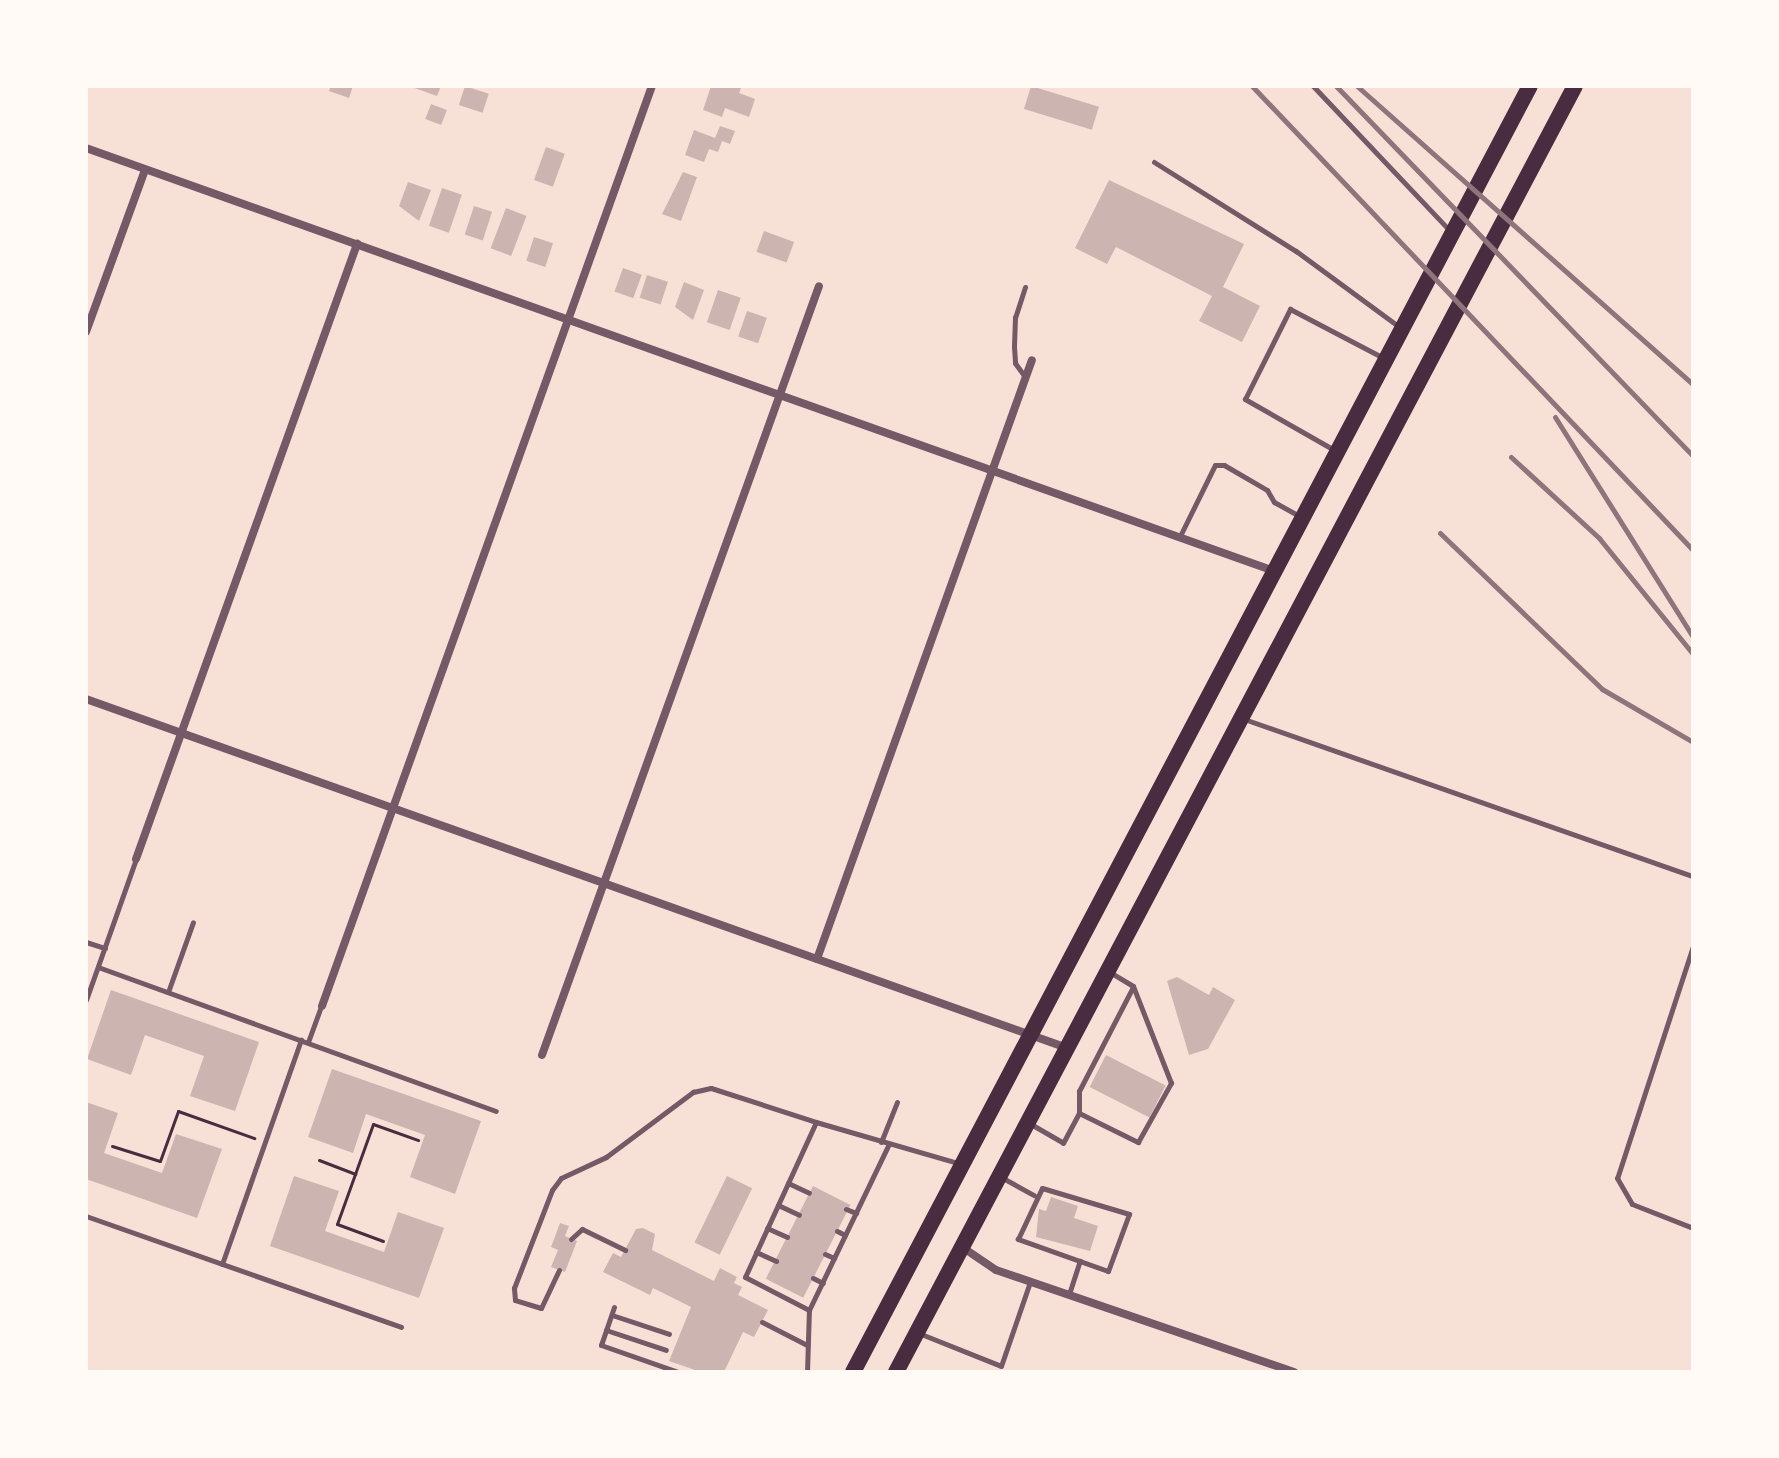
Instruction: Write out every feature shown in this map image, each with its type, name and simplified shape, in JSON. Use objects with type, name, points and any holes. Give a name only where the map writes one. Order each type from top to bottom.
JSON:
[{"type":"highway","points":[[853,1372],[1530,86]]},
{"type":"highway","points":[[896,1372],[1575,86]]},
{"type":"street","points":[[322,1006],[649,87]]},
{"type":"street","points":[[86,148],[993,467],[1274,571]]},
{"type":"street","points":[[86,332],[145,170]]},
{"type":"street","points":[[136,859],[179,732],[357,244]]},
{"type":"street","points":[[542,1055],[819,286]]},
{"type":"street","points":[[817,959],[1032,360]]},
{"type":"street","points":[[86,699],[1068,1049]]},
{"type":"street","points":[[962,1247],[987,1266],[1294,1372]]},
{"type":"lane","points":[[1313,86],[1452,233]]},
{"type":"lane","points":[[1154,162],[1296,251],[1402,329]]},
{"type":"lane","points":[[1025,287],[1015,317],[1014,347],[1015,363],[1026,377]]},
{"type":"lane","points":[[1337,452],[1245,399],[1290,309],[1386,359]]},
{"type":"lane","points":[[1180,536],[1215,465],[1224,465],[1267,490],[1274,502],[1302,518]]},
{"type":"lane","points":[[1243,719],[1693,876]]},
{"type":"lane","points":[[86,1000],[136,859]]},
{"type":"lane","points":[[168,992],[193,922]]},
{"type":"lane","points":[[86,942],[105,948]]},
{"type":"lane","points":[[1693,946],[1617,1178],[1632,1204],[1693,1228]]},
{"type":"lane","points":[[98,967],[496,1111]]},
{"type":"lane","points":[[1079,1113],[1138,1142],[1171,1083],[1133,986],[1109,972]]},
{"type":"lane","points":[[1028,1123],[1063,1143],[1079,1113],[1079,1091],[1133,986]]},
{"type":"lane","points":[[308,1043],[322,1006]]},
{"type":"lane","points":[[222,1264],[301,1040]]},
{"type":"lane","points":[[559,1270],[541,1308],[515,1300],[514,1288],[542,1208],[561,1178],[606,1157],[693,1092],[711,1088],[963,1165]]},
{"type":"lane","points":[[807,1372],[809,1310],[856,1213],[885,1143],[897,1102]]},
{"type":"lane","points":[[809,1310],[745,1277],[816,1122]]},
{"type":"lane","points":[[1000,1176],[1034,1195]]},
{"type":"lane","points":[[788,1183],[809,1193]]},
{"type":"lane","points":[[1042,1188],[1129,1214],[1108,1271],[1018,1239],[1034,1195],[1042,1188]]},
{"type":"lane","points":[[778,1205],[799,1215]]},
{"type":"lane","points":[[846,1209],[856,1213]]},
{"type":"lane","points":[[86,1216],[401,1327]]},
{"type":"lane","points":[[767,1228],[787,1237]]},
{"type":"lane","points":[[571,1239],[582,1229],[625,1250]]},
{"type":"lane","points":[[837,1231],[845,1235]]},
{"type":"lane","points":[[756,1252],[776,1261]]},
{"type":"lane","points":[[825,1254],[834,1258]]},
{"type":"lane","points":[[1069,1295],[1080,1261]]},
{"type":"lane","points":[[813,1278],[823,1283]]},
{"type":"lane","points":[[917,1333],[1001,1366],[1030,1282]]},
{"type":"lane","points":[[614,1307],[601,1345],[678,1372]]},
{"type":"lane","points":[[612,1315],[669,1334]]},
{"type":"lane","points":[[762,1322],[808,1345]]},
{"type":"lane","points":[[606,1330],[666,1350]]},
{"type":"lane","points":[[609,1372],[630,1372]]},
{"type":"path","points":[[112,1146],[160,1161],[178,1111],[265,1142]]},
{"type":"path","points":[[383,1241],[337,1224],[373,1124],[418,1140]]},
{"type":"path","points":[[319,1160],[355,1174]]},
{"type":"building","points":[[331,86],[353,86],[349,98],[329,91]]},
{"type":"building","points":[[409,86],[441,86],[437,96]]},
{"type":"building","points":[[465,86],[489,94],[483,113],[459,105]]},
{"type":"building","points":[[711,86],[742,86],[739,93],[755,99],[749,117],[725,108],[722,117],[703,110]]},
{"type":"building","points":[[1031,86],[1099,107],[1092,130],[1024,109]]},
{"type":"building","points":[[431,104],[447,110],[441,125],[425,119]]},
{"type":"building","points":[[720,126],[735,131],[730,144],[722,141],[718,152],[709,149],[704,162],[685,155],[694,130],[715,138]]},
{"type":"building","points":[[546,147],[565,154],[553,187],[534,180]]},
{"type":"building","points":[[683,172],[697,177],[681,221],[662,214]]},
{"type":"building","points":[[1109,180],[1244,244],[1223,287],[1260,306],[1242,342],[1199,321],[1212,296],[1116,247],[1107,264],[1075,248]]},
{"type":"building","points":[[408,182],[431,190],[419,221],[399,206]]},
{"type":"building","points":[[442,188],[462,195],[449,233],[429,226]]},
{"type":"building","points":[[474,206],[492,212],[483,240],[465,235]]},
{"type":"building","points":[[506,208],[527,216],[511,256],[491,248]]},
{"type":"building","points":[[764,231],[794,242],[787,263],[756,252]]},
{"type":"building","points":[[534,237],[553,243],[545,267],[526,261]]},
{"type":"building","points":[[623,268],[642,275],[633,298],[614,291]]},
{"type":"building","points":[[647,275],[668,282],[661,305],[640,298]]},
{"type":"building","points":[[684,282],[704,290],[693,320],[675,307]]},
{"type":"building","points":[[718,290],[741,298],[730,330],[707,322]]},
{"type":"building","points":[[747,311],[767,318],[758,343],[738,337]]},
{"type":"building","points":[[1177,977],[1209,995],[1213,987],[1235,1000],[1208,1049],[1189,1055],[1167,981]]},
{"type":"building","points":[[111,990],[259,1042],[235,1111],[190,1096],[204,1056],[145,1035],[131,1075],[87,1059]]},
{"type":"building","points":[[1106,1055],[1166,1085],[1149,1117],[1090,1087]]},
{"type":"building","points":[[332,1069],[481,1121],[455,1194],[410,1177],[425,1135],[366,1114],[353,1153],[308,1137]]},
{"type":"building","points":[[86,1102],[118,1113],[104,1153],[162,1173],[176,1134],[222,1149],[197,1218],[86,1179]]},
{"type":"building","points":[[294,1176],[339,1191],[325,1231],[384,1252],[398,1212],[444,1228],[419,1298],[270,1246]]},
{"type":"building","points":[[727,1176],[752,1188],[720,1255],[695,1243]]},
{"type":"building","points":[[813,1186],[850,1205],[803,1298],[766,1279]]},
{"type":"building","points":[[1051,1197],[1078,1206],[1074,1218],[1098,1226],[1090,1251],[1036,1237],[1039,1209],[1046,1211]]},
{"type":"building","points":[[560,1223],[569,1226],[565,1236],[577,1241],[565,1272],[551,1267],[558,1250],[551,1247]]},
{"type":"building","points":[[643,1228],[655,1234],[652,1250],[714,1281],[720,1268],[737,1277],[734,1283],[742,1287],[738,1295],[768,1310],[754,1337],[743,1332],[724,1372],[701,1372],[669,1361],[691,1307],[653,1288],[650,1295],[603,1272],[613,1253],[621,1257],[636,1229]]},
{"type":"railway","points":[[1252,86],[1693,550]]},
{"type":"railway","points":[[1336,86],[1693,456]]},
{"type":"railway","points":[[1357,86],[1693,384]]},
{"type":"railway","points":[[1555,417],[1693,637]]},
{"type":"railway","points":[[1511,457],[1599,538],[1693,654]]},
{"type":"railway","points":[[1440,533],[1602,689],[1693,742]]}]
